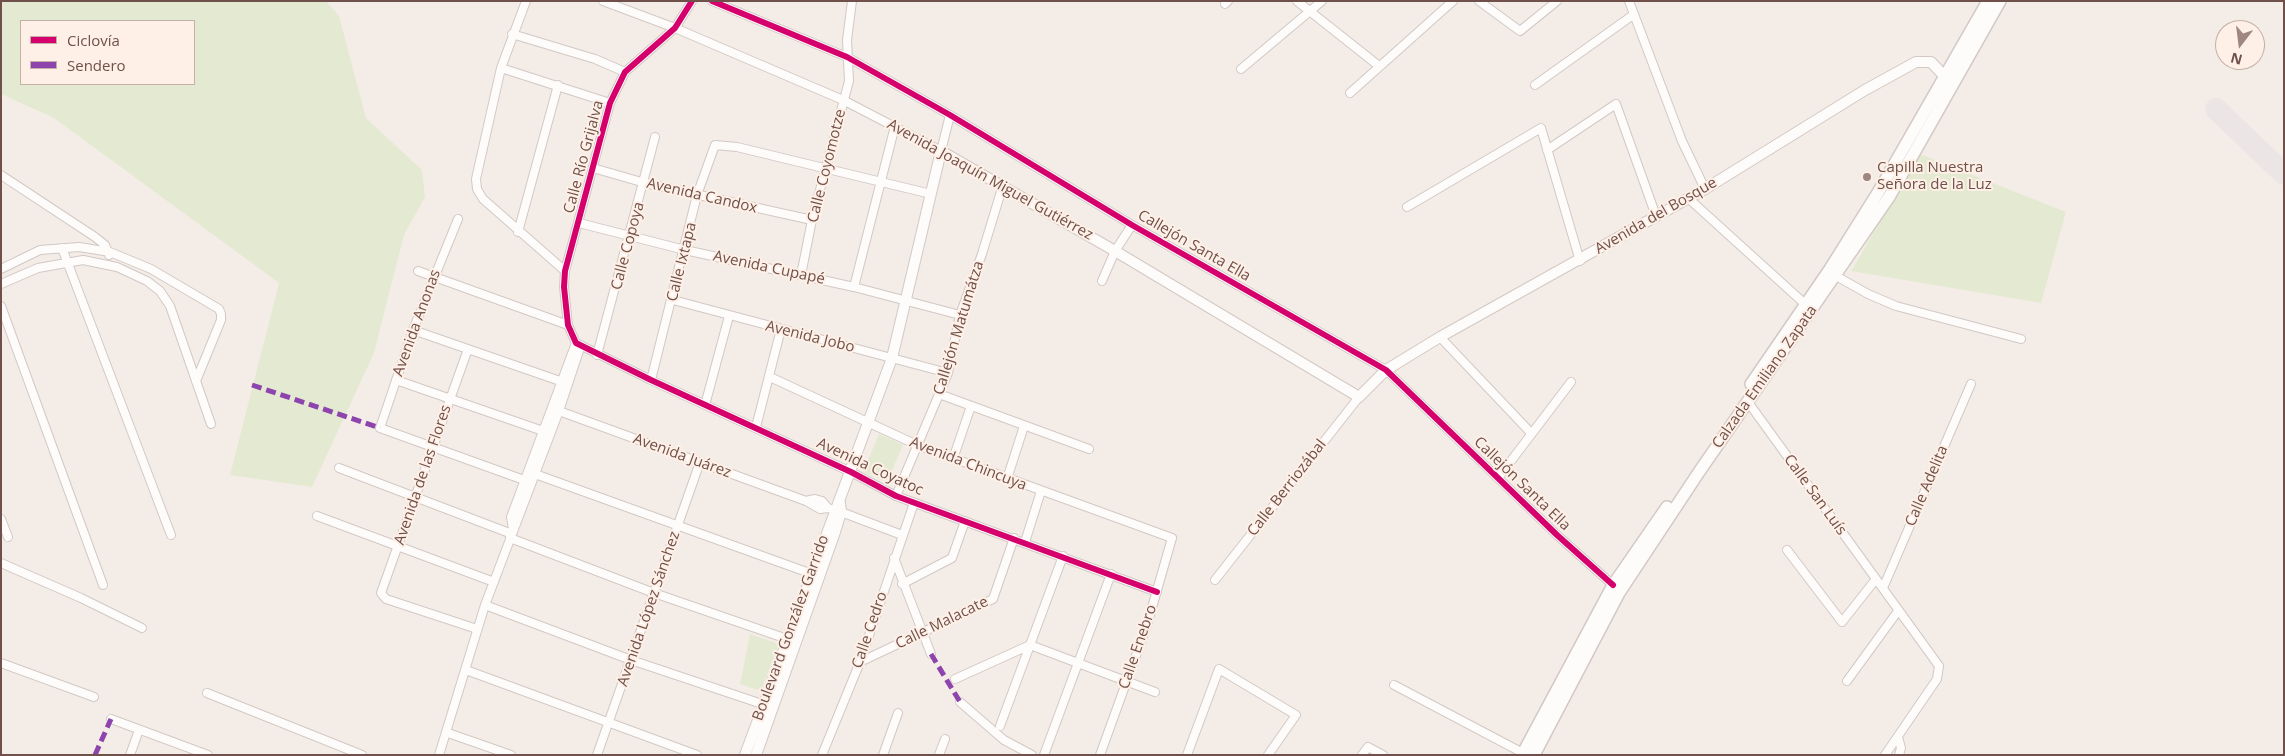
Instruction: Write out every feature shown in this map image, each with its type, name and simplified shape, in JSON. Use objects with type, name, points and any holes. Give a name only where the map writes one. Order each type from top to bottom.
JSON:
[{"type":"main road","name":"Calzada Emiliano Zapata","points":[[1526,754],[1614,585],[1637,557],[1748,402],[1757,383],[1805,304],[1879,191],[1944,74],[1988,1]]},
{"type":"main road","name":"Calzada Emiliano Zapata","points":[[1526,754],[1619,593],[1637,557],[1757,383],[1836,276],[1889,197],[2000,1]]},
{"type":"street","points":[[526,1],[512,34],[502,68],[476,180],[477,189],[483,199],[518,232],[565,271]]},
{"type":"street","name":"Avenida Joaquín Miguel Gutiérrez","points":[[603,1],[675,28],[843,100],[894,126],[1003,185],[1359,397]]},
{"type":"street","name":"Calle Río Grijalva","points":[[568,326],[564,287],[565,271],[610,103],[625,72],[675,28],[692,1]]},
{"type":"street","name":"Callejón Santa Ella","points":[[712,1],[848,56],[1132,225],[1386,370],[1498,478],[1614,585]]},
{"type":"street","name":"Calle Coyomotze","points":[[801,275],[812,220],[849,81],[847,40],[852,1]]},
{"type":"street","points":[[1297,1],[1309,13],[1379,66]]},
{"type":"street","points":[[1241,70],[1322,1]]},
{"type":"street","points":[[1350,92],[1425,28],[1453,1]]},
{"type":"street","points":[[1479,1],[1520,31],[1557,1]]},
{"type":"street","points":[[1629,1],[1682,141],[1705,189]]},
{"type":"street","points":[[1536,85],[1633,15]]},
{"type":"street","points":[[512,34],[595,58],[625,72]]},
{"type":"street","name":"Avenida del Bosque","points":[[1359,397],[1386,370],[1440,337],[1580,261],[1705,189],[1865,90],[1916,62],[1931,62],[1944,74],[1952,86]]},
{"type":"street","points":[[502,68],[610,103]]},
{"type":"street","points":[[518,232],[558,85]]},
{"type":"street","points":[[1547,150],[1616,104],[1656,216]]},
{"type":"street","name":"Boulevard González Garrido","points":[[745,755],[768,706],[815,575],[836,508],[892,358],[908,300],[950,115]]},
{"type":"street","points":[[854,287],[894,126]]},
{"type":"street","points":[[1407,207],[1540,128],[1580,261]]},
{"type":"street","name":"Calle Copoya","points":[[597,355],[631,236],[655,137]]},
{"type":"street","name":"Calle Ixtapa","points":[[651,380],[673,300],[698,195],[715,146],[737,147],[826,167]]},
{"type":"street","points":[[826,167],[932,194]]},
{"type":"street","name":"Avenida Candox","points":[[593,168],[645,183],[812,220]]},
{"type":"street","points":[[1,175],[96,237],[110,252]]},
{"type":"street","name":"Callejón Matumátza","points":[[896,496],[948,373],[960,315],[982,254],[1003,185]]},
{"type":"street","points":[[1688,198],[1805,304]]},
{"type":"street","name":"Avenida Anonas","points":[[432,447],[380,428],[413,330],[458,219]]},
{"type":"street","name":"Avenida Cupapé","points":[[579,223],[685,250],[908,300],[960,315]]},
{"type":"street","points":[[1102,280],[1115,251],[1132,225]]},
{"type":"street","points":[[62,248],[171,535]]},
{"type":"street","points":[[1,269],[40,250],[62,248],[90,248],[110,252],[151,269],[219,309],[221,320],[196,381]]},
{"type":"street","points":[[107,264],[110,252]]},
{"type":"street","points":[[1,284],[38,268],[67,261],[83,260],[107,264],[131,272],[147,281],[160,291],[170,306],[212,424]]},
{"type":"street","points":[[147,281],[151,269]]},
{"type":"street","points":[[418,271],[568,326],[578,344],[559,411],[485,605],[440,755]]},
{"type":"street","points":[[1836,276],[1868,294],[1896,306],[2021,339]]},
{"type":"street","name":"Avenida Jobo","points":[[673,300],[948,373]]},
{"type":"street","points":[[1,306],[103,585]]},
{"type":"street","points":[[705,405],[729,316]]},
{"type":"street","points":[[756,427],[782,329]]},
{"type":"street","points":[[413,330],[560,381]]},
{"type":"street","points":[[1440,337],[1531,433]]},
{"type":"street","points":[[512,534],[511,517],[560,381],[578,344]]},
{"type":"street","name":"Avenida Coyatoc","points":[[578,344],[597,355],[851,472],[896,496],[1064,556],[1157,592]]},
{"type":"street","name":"Avenida de las Flores","points":[[468,350],[381,593],[386,599],[477,629]]},
{"type":"street","name":"Avenida Chincuya","points":[[770,377],[917,445],[1172,538]]},
{"type":"street","points":[[396,380],[542,431]]},
{"type":"street","points":[[1498,478],[1571,382]]},
{"type":"street","name":"Calle Adelita","points":[[1883,588],[1971,384]]},
{"type":"street","points":[[939,394],[1089,449]]},
{"type":"street","name":"Calle Berriozábal","points":[[1215,580],[1359,397]]},
{"type":"street","name":"Calle San Luís","points":[[1748,402],[1939,666],[1937,679],[1885,755]]},
{"type":"street","points":[[953,459],[971,406]]},
{"type":"street","name":"Avenida Juárez","points":[[559,411],[806,500],[822,501],[902,536]]},
{"type":"street","points":[[1007,479],[1024,426]]},
{"type":"street","points":[[432,447],[524,480]]},
{"type":"street","name":"Avenida López Sánchez","points":[[597,755],[700,462]]},
{"type":"street","points":[[339,468],[512,534],[654,593],[792,640]]},
{"type":"street","points":[[535,474],[677,527],[815,575]]},
{"type":"street","points":[[1025,542],[1041,491]]},
{"type":"street","name":"Calle Cedro","points":[[822,755],[860,662],[914,503]]},
{"type":"street","points":[[317,516],[494,582]]},
{"type":"street","points":[[1,519],[8,537]]},
{"type":"street","points":[[902,584],[952,558],[965,521]]},
{"type":"street","name":"Calle Malacate","points":[[860,662],[993,599],[1014,538]]},
{"type":"street","name":"Calle Enebro","points":[[1100,755],[1128,680],[1157,592],[1172,538]]},
{"type":"street","points":[[1787,550],[1842,622],[1876,579]]},
{"type":"street","points":[[1000,726],[1064,556]]},
{"type":"street","points":[[894,558],[902,584],[931,654]]},
{"type":"street","points":[[1,563],[81,598],[142,628]]},
{"type":"street","points":[[1044,755],[1111,574]]},
{"type":"street","points":[[485,605],[631,660],[768,706]]},
{"type":"street","points":[[1847,681],[1898,611]]},
{"type":"street","points":[[955,679],[1030,645],[1128,680],[1155,692]]},
{"type":"street","points":[[1,663],[94,697]]},
{"type":"street","points":[[1187,755],[1220,669],[1296,716],[1268,755]]},
{"type":"street","points":[[466,670],[697,755]]},
{"type":"street","points":[[1394,685],[1526,754]]},
{"type":"street","points":[[207,693],[362,755]]},
{"type":"street","points":[[960,702],[1004,740],[1032,755]]},
{"type":"street","name":"Boulevard González Garrido","points":[[756,755],[768,706]]},
{"type":"street","points":[[883,755],[898,713]]},
{"type":"street","points":[[111,720],[186,751],[208,755]]},
{"type":"street","points":[[130,755],[139,730]]},
{"type":"street","points":[[448,733],[511,755]]},
{"type":"street","points":[[1898,737],[1901,748],[1899,755]]},
{"type":"street","points":[[939,755],[945,739]]},
{"type":"street","points":[[1362,755],[1368,747],[1383,755]]},
{"type":"green space","points":[[1,1],[326,1],[339,16],[366,118],[422,170],[425,197],[404,235],[374,353],[312,487],[230,475],[279,283],[54,118],[1,94]]},
{"type":"green space","points":[[1920,154],[2066,212],[2041,303],[1851,271]]},
{"type":"green space","points":[[879,434],[903,445],[887,482],[863,472]]},
{"type":"green space","points":[[750,634],[779,644],[761,691],[740,684]]},
{"type":"taxiway","points":[[2216,109],[2284,174]]},
{"type":"marked path","points":[[252,385],[380,428]]},
{"type":"marked path","points":[[931,654],[960,702]]},
{"type":"marked path","points":[[95,755],[111,719]]},
{"type":"cycle path","points":[[692,1],[675,28],[625,72],[610,103],[565,271],[564,287],[568,325],[576,343],[651,380],[851,472],[896,496],[1157,592]]},
{"type":"cycle path","points":[[712,1],[847,57],[950,115],[1132,225],[1386,370],[1557,535],[1613,585]]},
{"type":"place","name":"Capilla Nuestra Señora de la Luz","points":[[1867,177]]}]
